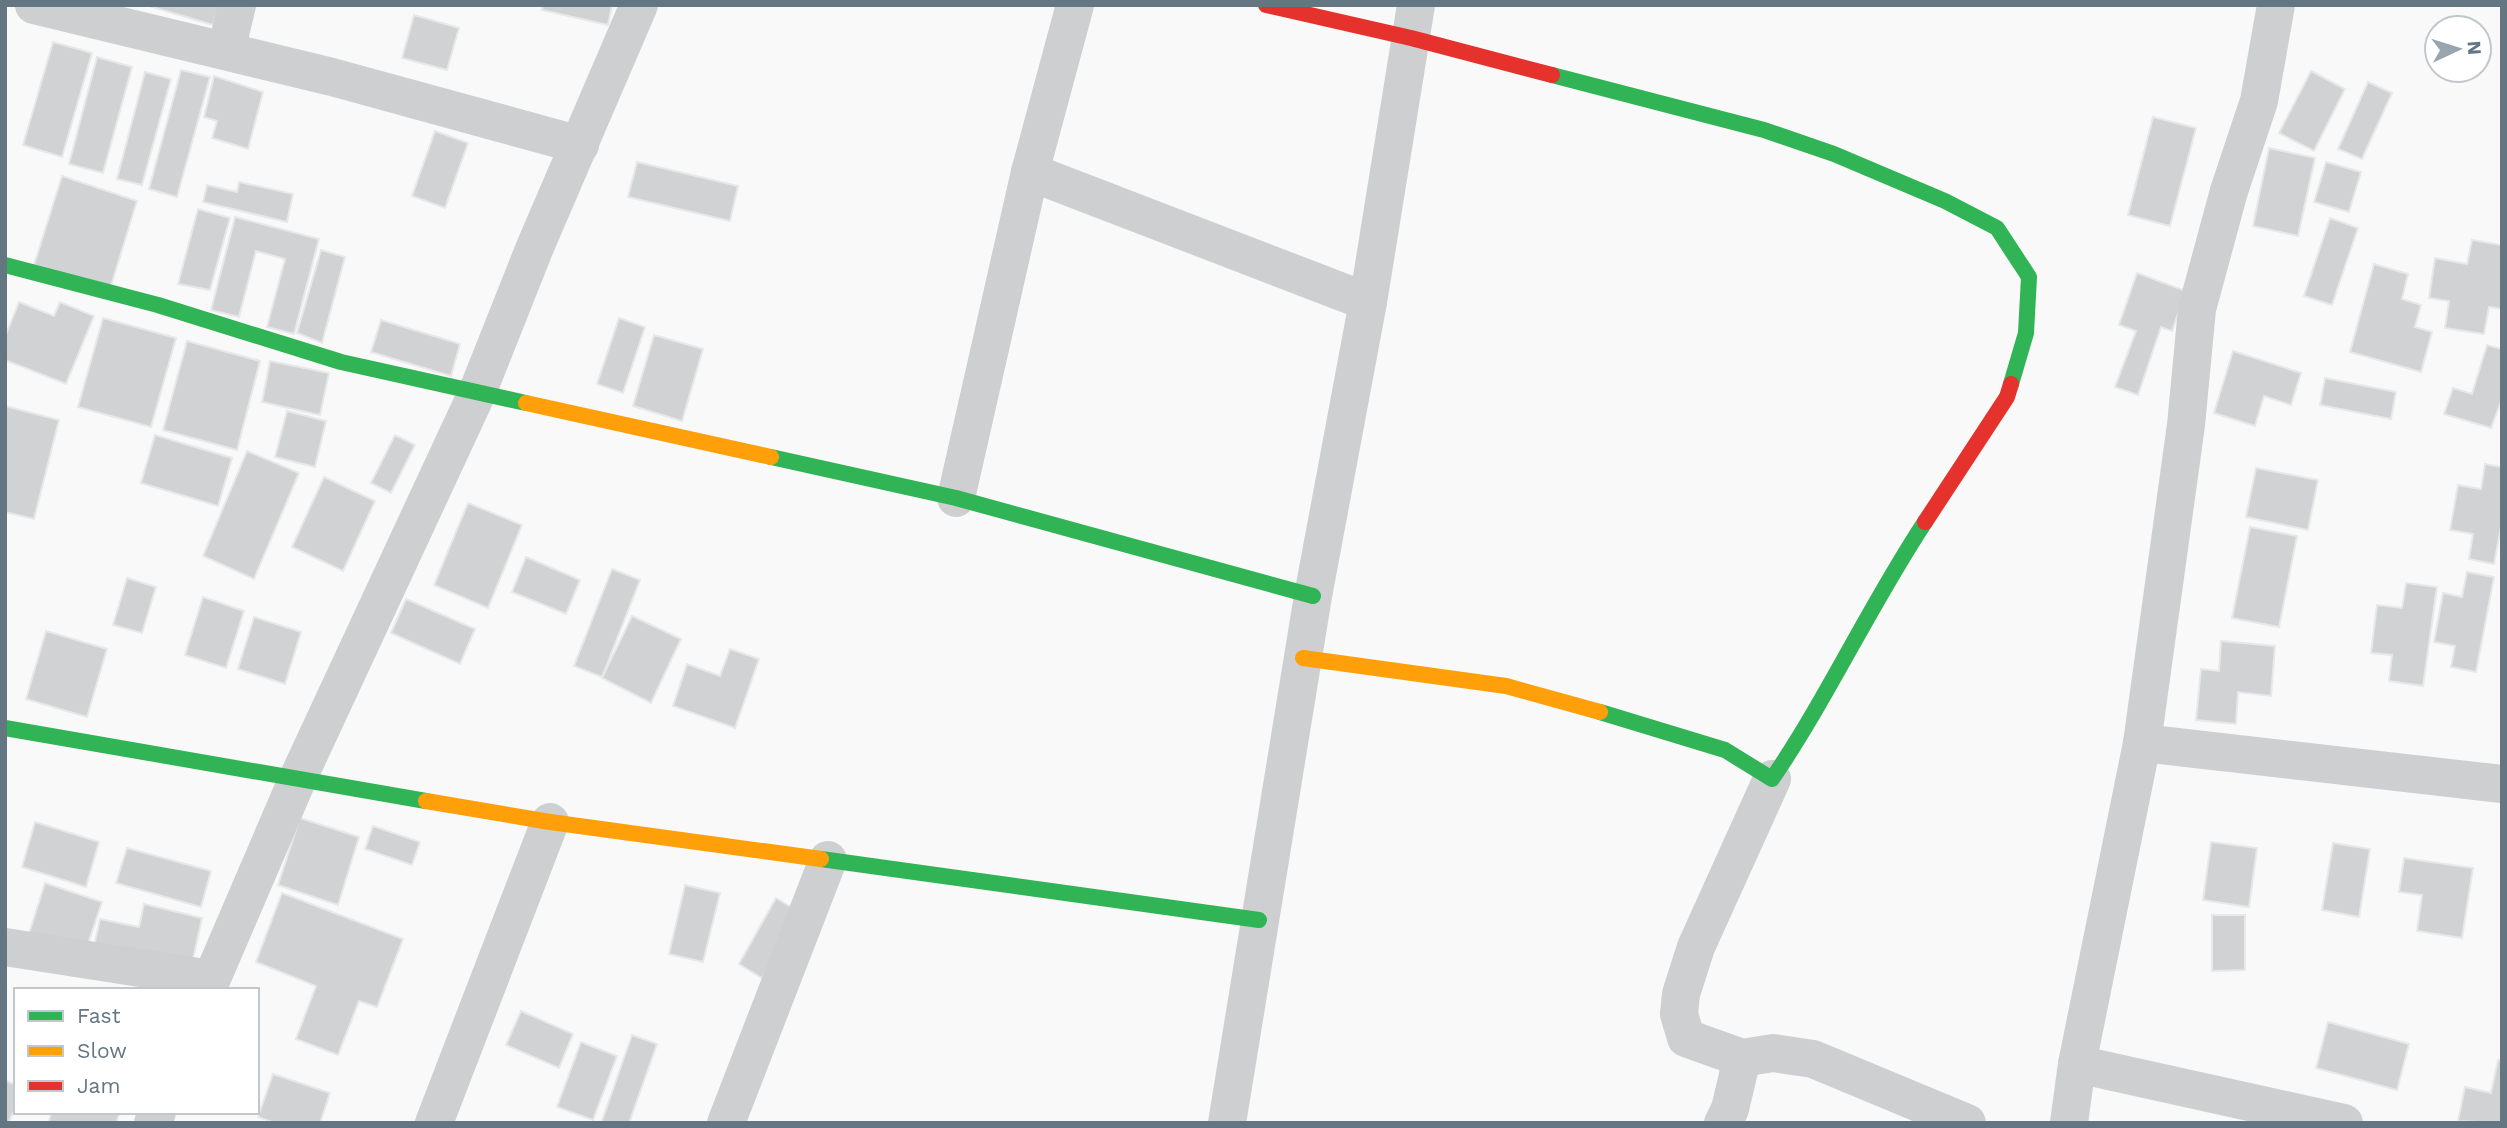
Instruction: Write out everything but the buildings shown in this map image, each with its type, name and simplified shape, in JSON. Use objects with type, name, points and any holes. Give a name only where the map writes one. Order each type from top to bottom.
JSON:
[{"type":"street","points":[[34,5],[226,51],[580,145]]},
{"type":"street","points":[[226,51],[237,5]]},
{"type":"street","points":[[5,947],[209,985],[298,778],[477,393],[535,247],[639,5]]},
{"type":"street","points":[[956,498],[1030,172],[1075,5]]},
{"type":"street","points":[[1266,5],[1413,21],[1834,154],[1945,201],[1997,228],[2029,277],[2026,334],[2007,397],[1897,564],[1798,741],[1772,779],[1696,947],[1681,994],[1679,1014],[1686,1038],[1742,1058],[1773,1053],[1813,1059],[1967,1123]]},
{"type":"street","points":[[2069,1123],[2077,1064],[2142,743],[2186,425],[2197,309],[2229,191],[2259,101],[2276,5]]},
{"type":"street","points":[[1227,1123],[1313,596],[1368,302],[1413,21]]},
{"type":"street","points":[[1030,172],[1368,302]]},
{"type":"street","points":[[5,265],[158,305],[341,362],[956,498],[1313,596]]},
{"type":"street","points":[[1303,658],[1506,686],[1628,719],[1725,750],[1772,779]]},
{"type":"street","points":[[5,728],[550,822],[1259,920]]},
{"type":"street","points":[[2142,743],[2502,784]]},
{"type":"street","points":[[434,1123],[550,822]]},
{"type":"street","points":[[726,1123],[828,860]]},
{"type":"street","points":[[1723,1123],[1730,1109],[1742,1058]]},
{"type":"street","points":[[2077,1064],[2344,1123]]},
{"type":"traffic: fast","points":[[1552,75],[1764,130],[1834,154],[1945,201],[1997,228],[2029,277],[2026,333],[2011,384]]},
{"type":"traffic: fast","points":[[5,265],[158,305],[341,362],[526,403]]},
{"type":"traffic: fast","points":[[771,457],[956,498],[1313,596]]},
{"type":"traffic: fast","points":[[1600,712],[1725,750],[1772,779],[1812,716],[1925,522]]},
{"type":"traffic: fast","points":[[5,728],[426,801]]},
{"type":"traffic: fast","points":[[821,859],[1259,920]]},
{"type":"traffic: slow","points":[[526,403],[771,457]]},
{"type":"traffic: slow","points":[[1303,658],[1506,686],[1600,712]]},
{"type":"traffic: slow","points":[[426,801],[550,822],[821,859]]},
{"type":"traffic: jam","points":[[1266,5],[1411,38],[1552,75]]},
{"type":"traffic: jam","points":[[1925,522],[2007,397],[2011,384]]}]
